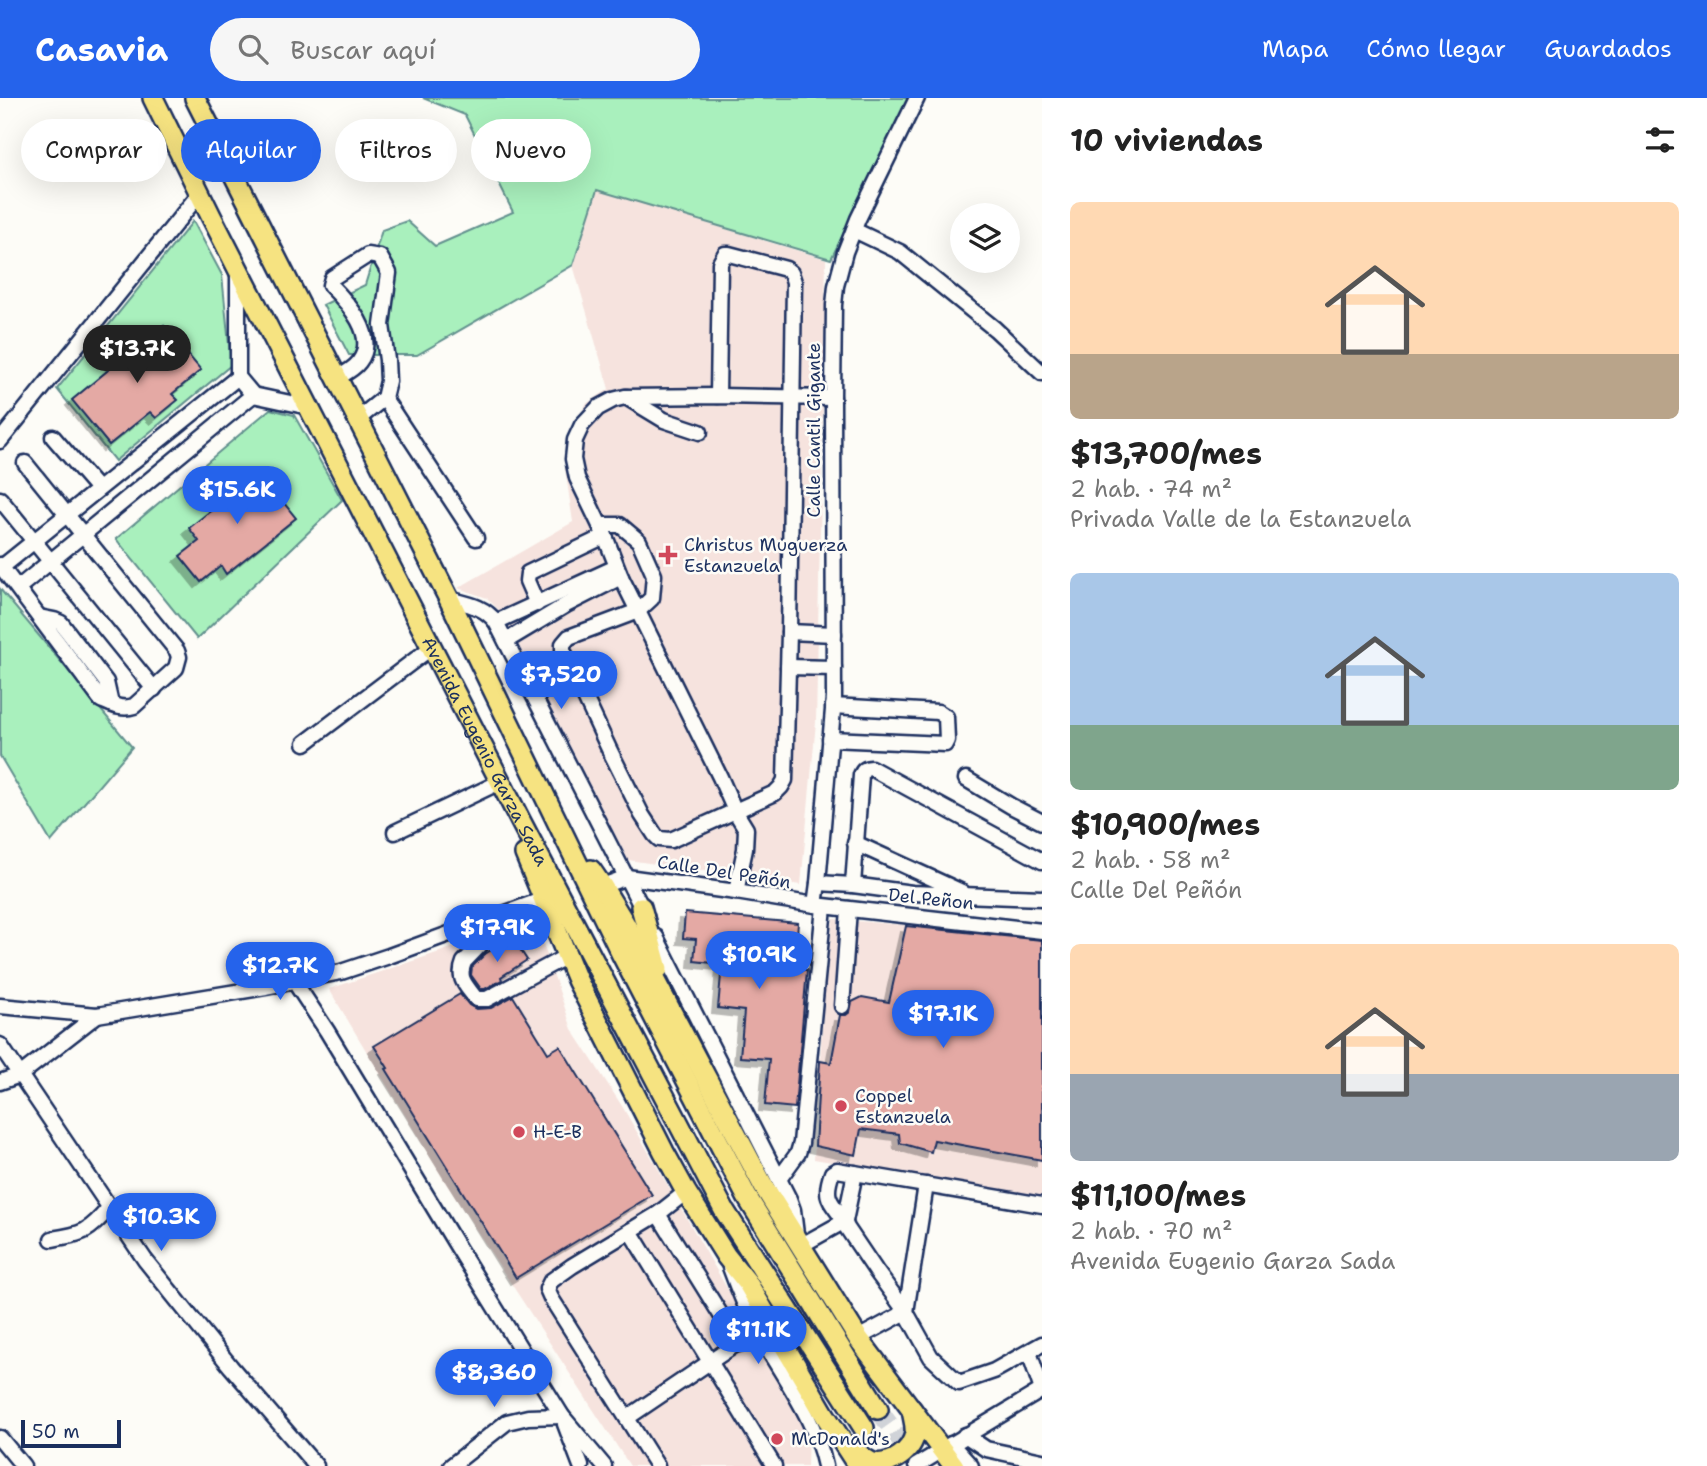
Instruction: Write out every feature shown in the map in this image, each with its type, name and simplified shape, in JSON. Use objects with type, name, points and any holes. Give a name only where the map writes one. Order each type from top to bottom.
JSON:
[{"type":"highway","name":"Avenida Eugenio Garza Sada","points":[[153,98],[500,782],[724,1210],[864,1428]]},
{"type":"highway","name":"Avenida Eugenio Garza Sada","points":[[200,102],[449,599],[621,955],[747,1197],[877,1409]]},
{"type":"highway","points":[[521,822],[521,841],[567,956],[686,1192],[726,1256],[747,1282],[858,1466]]},
{"type":"highway","points":[[563,835],[602,886],[625,924],[764,1187],[798,1243],[858,1338],[912,1410],[946,1447],[954,1466]]},
{"type":"highway","points":[[641,907],[669,1007]]},
{"type":"highway","points":[[843,1443],[874,1464],[892,1462],[912,1444],[915,1428],[912,1410]]},
{"type":"street","name":"Calle Cantil Gigante","points":[[779,1179],[798,1153],[801,1143],[833,706],[835,296],[845,252],[854,230],[917,98]]},
{"type":"street","points":[[0,441],[200,193]]},
{"type":"street","points":[[854,230],[900,252],[995,329],[1042,373]]},
{"type":"street","points":[[537,604],[527,581],[528,573],[602,531],[620,525],[639,541],[654,575],[652,598],[638,611],[569,637],[563,644],[563,650],[642,815],[659,839],[679,838],[775,793],[781,787],[785,780],[793,398],[793,277],[786,269],[729,254],[725,254],[720,263],[718,396]]},
{"type":"street","points":[[337,378],[359,362],[365,351],[365,340],[358,318],[330,285],[332,278],[368,255],[380,257],[389,273],[382,325],[388,381],[384,398],[358,419]]},
{"type":"street","points":[[238,268],[238,377],[253,395],[309,407]]},
{"type":"street","points":[[365,351],[386,353]]},
{"type":"street","points":[[25,463],[66,515],[177,651],[179,657],[176,668],[134,706],[121,708],[101,700],[1,566],[34,541],[66,515],[98,489],[238,377]]},
{"type":"street","points":[[18,588],[253,395]]},
{"type":"street","points":[[737,892],[746,830],[619,572],[577,478],[573,459],[575,440],[582,425],[598,408],[625,397],[833,398]]},
{"type":"street","points":[[625,397],[664,420],[700,432]]},
{"type":"street","points":[[384,398],[477,538]]},
{"type":"street","points":[[53,437],[98,489]]},
{"type":"street","points":[[0,499],[154,689]]},
{"type":"street","points":[[495,622],[619,572]]},
{"type":"street","points":[[506,642],[619,572]]},
{"type":"street","points":[[449,599],[476,606],[491,616],[506,642],[779,1179],[793,1210],[798,1243],[845,1221]]},
{"type":"street","points":[[789,632],[834,634]]},
{"type":"street","points":[[305,743],[432,647]]},
{"type":"street","points":[[788,667],[834,668]]},
{"type":"street","points":[[830,739],[945,744],[947,740],[946,717],[938,712],[833,706]]},
{"type":"street","points":[[853,885],[861,775],[863,771],[871,768],[1042,861]]},
{"type":"street","points":[[967,779],[1042,822]]},
{"type":"street","points":[[395,832],[500,782]]},
{"type":"street","points":[[855,843],[969,894]]},
{"type":"street","points":[[912,893],[913,871]]},
{"type":"street","points":[[602,886],[627,877]]},
{"type":"street","name":"Calle Del Peñón","points":[[627,877],[820,906]]},
{"type":"street","points":[[818,883],[912,893],[1042,898]]},
{"type":"street","points":[[0,1006],[97,1015],[341,972],[389,957],[544,899]]},
{"type":"street","name":"Del Peñon","points":[[820,906],[1042,931]]},
{"type":"street","points":[[842,1006],[849,909]]},
{"type":"street","points":[[512,911],[464,962],[461,977],[476,999],[487,999],[567,956]]},
{"type":"street","points":[[294,981],[562,1416],[604,1466]]},
{"type":"street","points":[[0,1082],[20,1075],[97,1015]]},
{"type":"street","points":[[0,1045],[145,1260],[231,1367],[316,1466]]},
{"type":"street","points":[[1042,1205],[837,1170],[830,1176],[828,1196],[906,1312],[931,1357],[959,1383],[994,1371],[1042,1344]]},
{"type":"street","points":[[845,1221],[855,1173]]},
{"type":"street","points":[[906,1312],[926,1185]]},
{"type":"street","points":[[657,1466],[547,1289],[551,1280],[572,1265],[658,1214],[686,1192]]},
{"type":"street","points":[[52,1240],[77,1235],[93,1226],[109,1208]]},
{"type":"street","points":[[658,1214],[739,1344]]},
{"type":"street","points":[[630,1231],[775,1466]]},
{"type":"street","points":[[726,1256],[757,1331],[804,1408],[820,1446],[825,1466]]},
{"type":"street","points":[[858,1338],[906,1312]]},
{"type":"street","points":[[627,1418],[757,1331]]},
{"type":"street","points":[[916,1466],[1042,1390],[1028,1352]]},
{"type":"street","points":[[451,1466],[507,1422],[528,1417],[562,1416]]},
{"type":"street","points":[[562,1416],[581,1466]]},
{"type":"street","points":[[965,1435],[986,1449],[1022,1462],[1042,1461]]},
{"type":"street","points":[[0,1438],[23,1466]]},
{"type":"street","points":[[946,1447],[971,1466]]},
{"type":"shaded area","name":"Christus Muguerza Estanzuela","points":[[596,190],[826,259],[816,722],[801,885],[628,860],[502,613],[487,598],[458,588],[573,522],[565,468],[569,433],[586,404],[609,389],[573,265]]},
{"type":"shaded area","points":[[833,919],[1042,937],[1042,1198],[814,1159],[824,995]]},
{"type":"shaded area","points":[[535,920],[572,1029],[622,1106],[808,1429],[807,1466],[630,1466],[445,1182],[329,989]]},
{"type":"green space","points":[[423,98],[910,98],[831,259],[597,190],[573,265],[417,355],[349,355],[323,305],[365,285],[382,230],[407,221],[435,246],[513,212],[498,182],[591,182],[591,119],[471,119],[471,127],[465,115]]},
{"type":"green space","points":[[193,221],[222,275],[231,365],[115,461],[57,389]]},
{"type":"green space","points":[[270,409],[294,415],[342,500],[197,639],[116,539]]},
{"type":"green space","points":[[0,589],[132,747],[51,842],[0,756]]},
{"type":"building","points":[[164,326],[201,370],[172,394],[178,400],[156,418],[150,412],[109,445],[72,400],[113,366],[108,359],[130,341],[136,349]]},
{"type":"building","points":[[259,472],[296,518],[226,574],[221,566],[201,582],[180,556],[199,541],[189,528],[228,497],[218,484],[232,473],[242,486]]},
{"type":"building","points":[[685,913],[798,923],[794,969],[807,970],[795,1108],[765,1105],[769,1059],[740,1057],[744,1011],[718,1008],[722,964],[694,961],[696,939],[683,938]]},
{"type":"building","points":[[906,926],[1042,940],[1042,1160],[934,1140],[931,1152],[900,1143],[899,1134],[861,1129],[856,1155],[815,1146],[820,1061],[831,1063],[840,1015],[850,1012],[852,1002],[862,997],[889,1002]]},
{"type":"building","points":[[512,937],[527,960],[501,977],[502,980],[481,989],[471,975],[472,967],[485,954]]},
{"type":"building","name":"H-E-B","points":[[460,994],[476,1009],[491,1008],[513,996],[548,1053],[560,1046],[652,1195],[516,1278],[374,1046]]},
{"type":"tunnel","points":[[878,1409],[919,1466]]},
{"type":"tunnel","points":[[864,1428],[892,1466]]},
{"type":"place","name":"Christus Muguerza Estanzuela","points":[[668,555]]},
{"type":"place","name":"Coppel Estanzuela","points":[[841,1106]]},
{"type":"place","name":"H-E-B","points":[[519,1132]]},
{"type":"place","name":"McDonald's","points":[[777,1439]]}]
